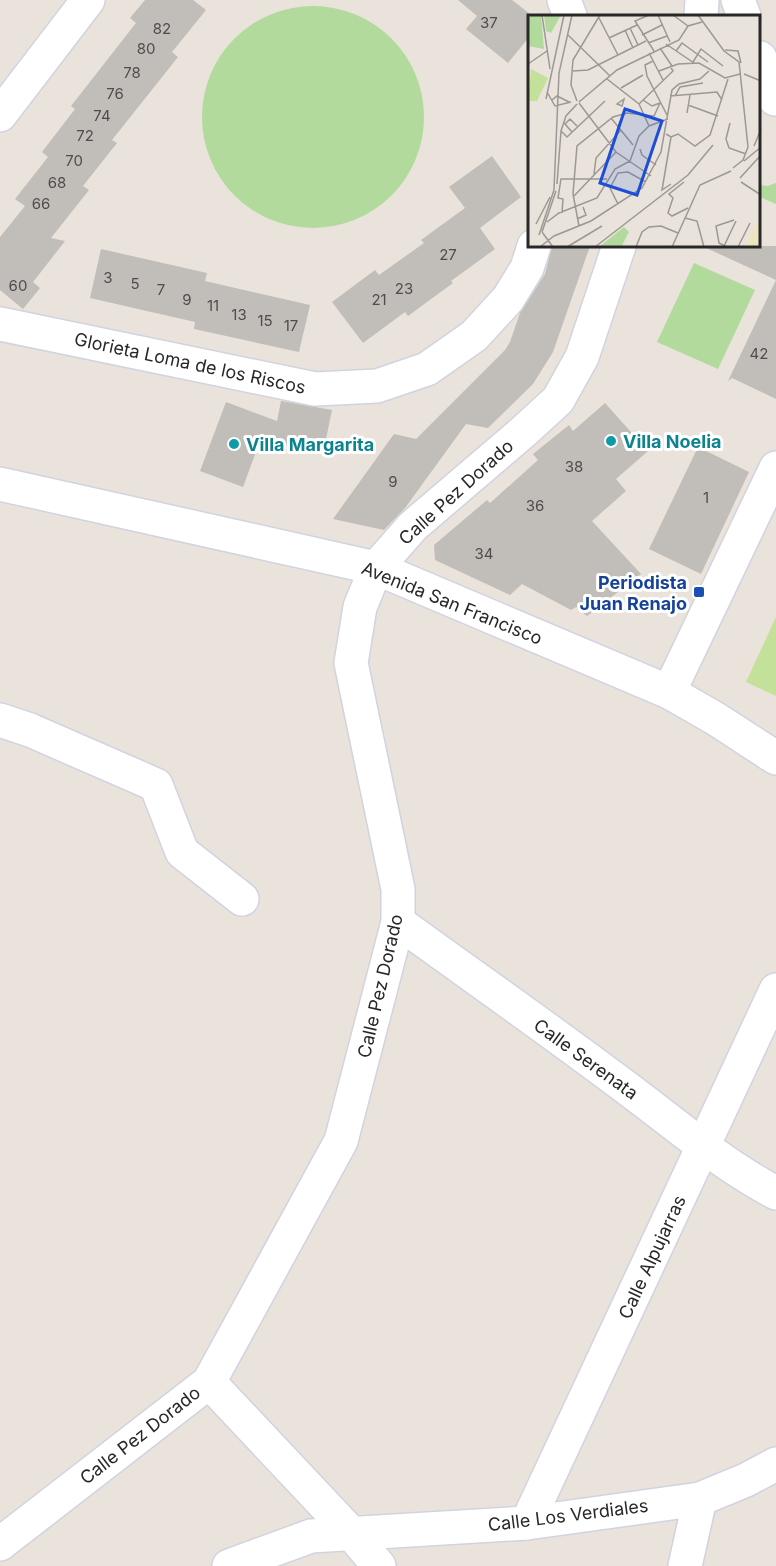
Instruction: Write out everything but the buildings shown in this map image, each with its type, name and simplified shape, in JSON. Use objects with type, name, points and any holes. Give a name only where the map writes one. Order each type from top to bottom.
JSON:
[{"type":"street","points":[[0,115],[88,0]]},
{"type":"street","points":[[564,0],[570,15]]},
{"type":"street","points":[[700,15],[702,0]]},
{"type":"street","points":[[738,0],[744,15]]},
{"type":"street","points":[[761,65],[770,99]]},
{"type":"street","name":"Glorieta Loma de los Riscos","points":[[0,324],[315,389],[377,386],[427,369],[474,336],[508,299],[526,268],[533,248]]},
{"type":"street","name":"Calle Pez Dorado","points":[[0,1544],[209,1382],[342,1141],[398,922],[398,889],[351,663],[360,607],[376,568],[413,526],[558,400],[582,357],[619,248]]},
{"type":"street","points":[[669,692],[776,468]]},
{"type":"street","name":"Avenida San Francisco","points":[[0,484],[376,568],[669,692],[776,758]]},
{"type":"street","points":[[0,720],[30,730],[156,785],[182,852],[242,899]]},
{"type":"street","name":"Calle Serenata","points":[[398,922],[704,1146],[776,1193]]},
{"type":"street","name":"Calle Alpujarras","points":[[527,1523],[776,990]]},
{"type":"street","points":[[209,1382],[352,1534],[379,1566]]},
{"type":"street","name":"Calle Los Verdiales","points":[[229,1566],[311,1536],[527,1523],[700,1498],[746,1480],[776,1464]]},
{"type":"street","points":[[685,1566],[700,1498]]},
{"type":"green space","points":[[313,6],[345,11],[365,19],[391,39],[411,65],[419,85],[424,117],[419,149],[411,169],[391,195],[365,215],[345,223],[313,228],[281,223],[261,215],[235,195],[215,169],[207,149],[202,117],[207,85],[215,65],[235,39],[261,19],[281,11]]},
{"type":"green space","points":[[776,183],[776,204],[761,197],[761,185]]},
{"type":"green space","points":[[694,263],[755,290],[718,369],[657,342]]},
{"type":"green space","points":[[776,617],[776,696],[746,682]]},
{"type":"place","name":"Villa Noelia","points":[[611,441]]},
{"type":"place","name":"Villa Margarita","points":[[234,444]]},
{"type":"place","name":"Periodista Juan Renajo","points":[[699,592]]}]
